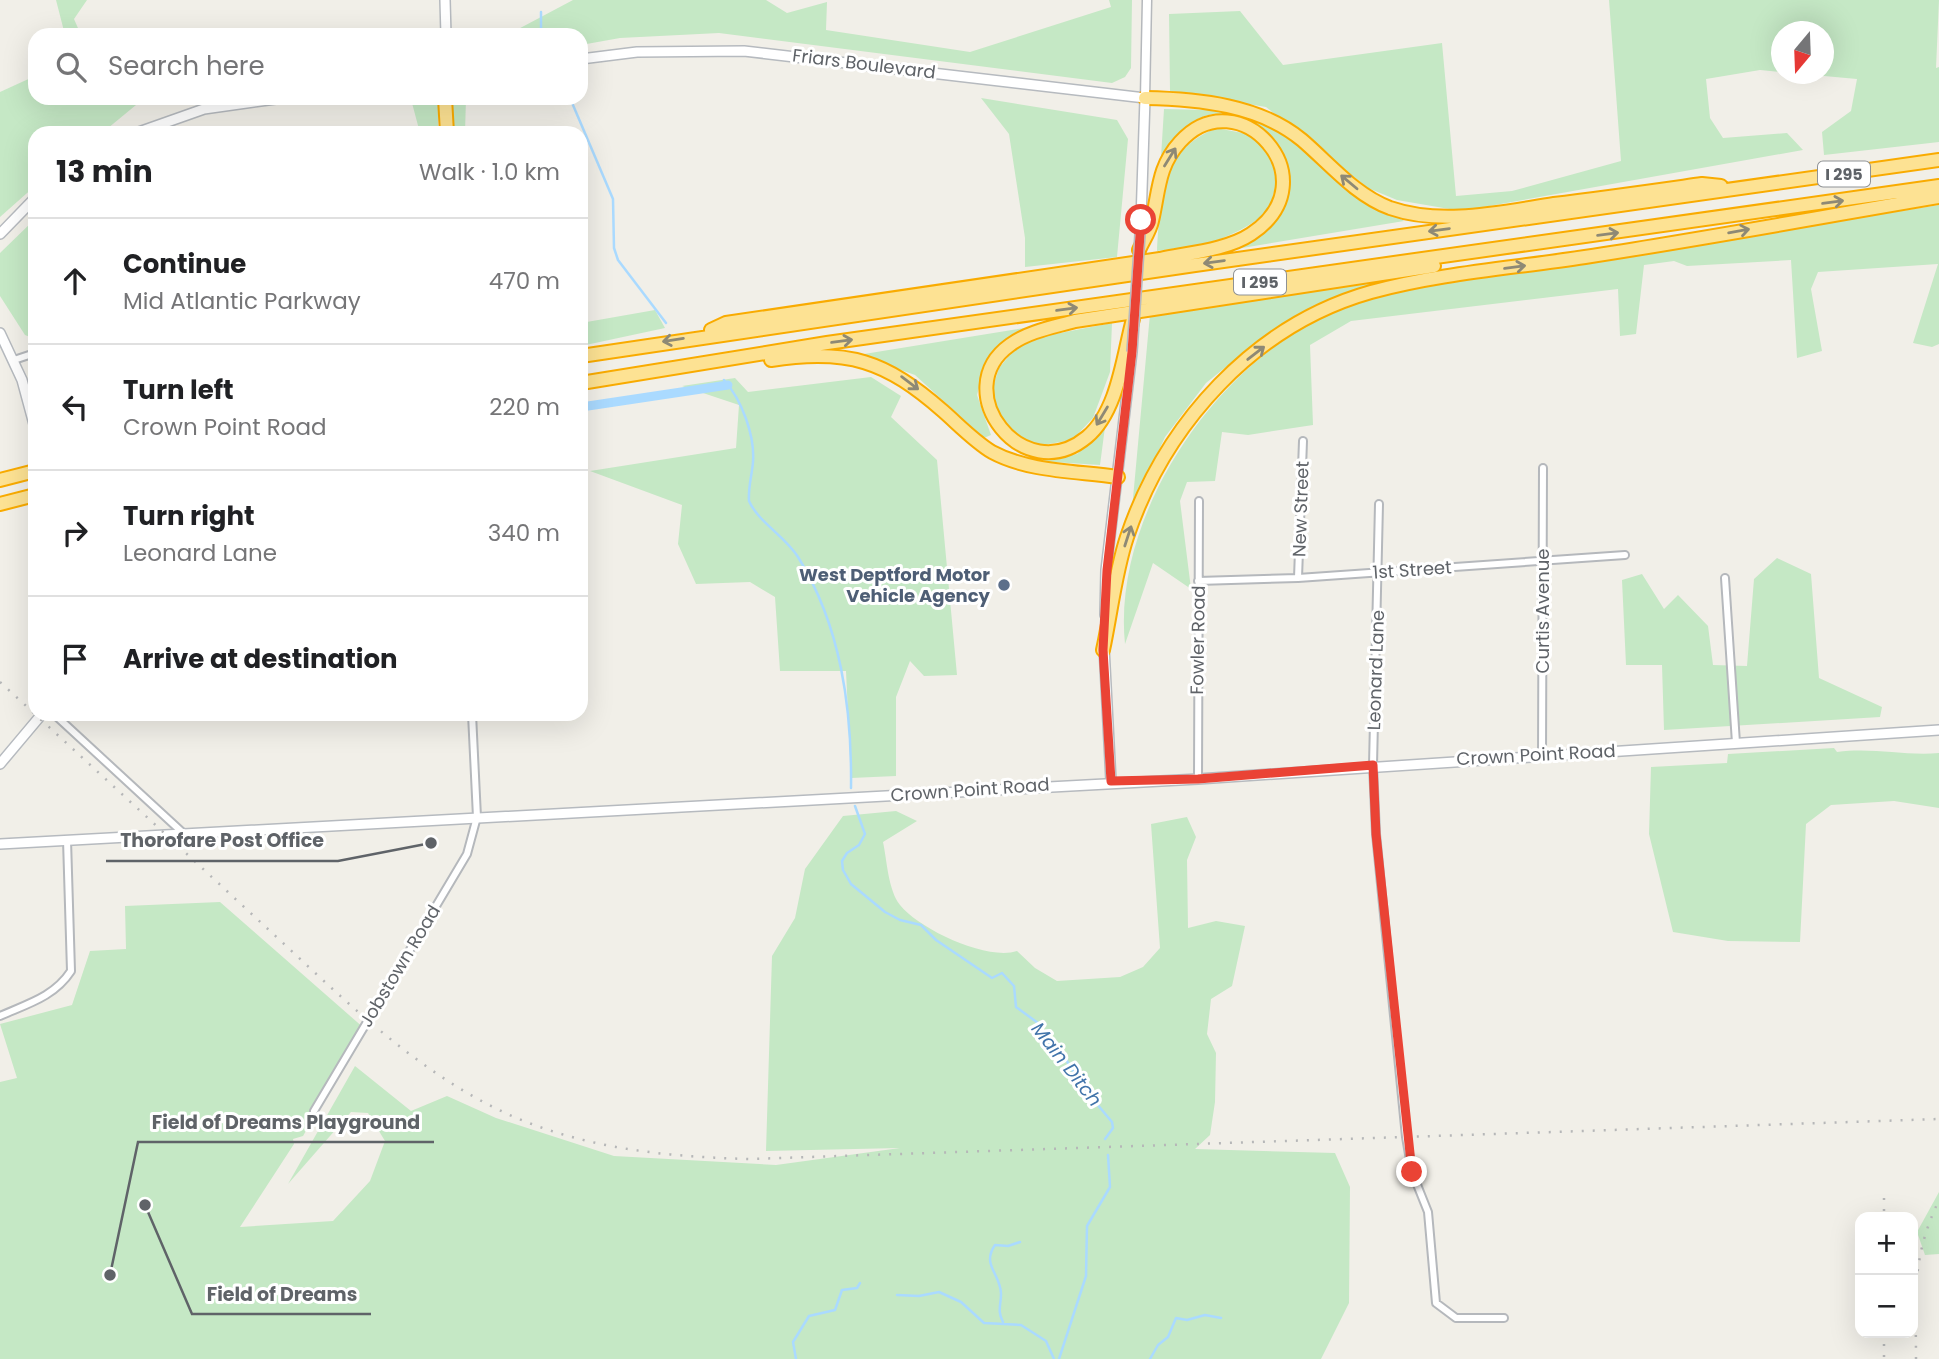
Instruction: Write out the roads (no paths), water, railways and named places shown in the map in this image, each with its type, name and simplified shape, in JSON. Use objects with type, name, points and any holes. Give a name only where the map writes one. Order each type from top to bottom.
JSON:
[{"type":"highway","points":[[1145,99],[1165,99],[1257,113],[1300,139],[1365,195],[1391,208],[1426,216],[1468,216],[1702,184],[1749,187]]},
{"type":"highway","points":[[445,105],[447,126]]},
{"type":"highway","points":[[697,337],[726,323],[1160,259],[1250,235],[1276,210],[1282,186],[1278,155],[1264,137],[1244,125],[1220,122],[1198,128],[1180,141],[1166,161],[1139,250]]},
{"type":"highway","name":"I 295","points":[[588,355],[697,337],[1939,160]]},
{"type":"highway","name":"I 295","points":[[588,382],[855,339],[1939,186]]},
{"type":"highway","points":[[1103,650],[1126,539],[1162,456],[1221,382],[1292,327],[1369,293],[1424,279],[1585,257],[1939,197]]},
{"type":"highway","points":[[1134,316],[1128,352],[1111,400],[1101,420],[1087,437],[1068,448],[1045,452],[1024,448],[1005,435],[994,420],[988,401],[988,382],[993,365],[1009,345],[1035,332],[1075,321],[1562,248],[1584,237]]},
{"type":"highway","points":[[588,390],[779,359],[811,356],[857,360],[894,372],[910,382],[993,452],[1024,464],[1118,477]]},
{"type":"highway","points":[[3,479],[28,473]]},
{"type":"highway","points":[[0,504],[28,497]]},
{"type":"main road","points":[[445,0],[446,28]]},
{"type":"main road","name":"Friars Boulevard","points":[[588,58],[637,52],[744,51],[1145,99]]},
{"type":"main road","points":[[1145,99],[1147,221]]},
{"type":"main road","points":[[156,126],[204,109],[233,105]]},
{"type":"main road","points":[[0,234],[28,205]]},
{"type":"main road","points":[[1134,316],[1139,250]]},
{"type":"main road","points":[[0,333],[14,360],[28,405]]},
{"type":"main road","points":[[1111,781],[1103,650],[1107,570],[1128,352]]},
{"type":"main road","points":[[0,764],[36,721]]},
{"type":"main road","name":"Crown Point Road","points":[[0,844],[1111,781],[1198,779],[1373,765],[1939,730]]},
{"type":"street","points":[[1145,99],[1147,0]]},
{"type":"street","points":[[14,360],[28,355]]},
{"type":"street","name":"New Street","points":[[1298,578],[1303,440]]},
{"type":"street","name":"Curtis Avenue","points":[[1542,755],[1543,468]]},
{"type":"street","name":"Fowler Road","points":[[1198,779],[1199,501]]},
{"type":"street","name":"Leonard Lane","points":[[1379,504],[1373,765],[1376,834],[1406,1137],[1412,1172],[1428,1212],[1436,1303],[1456,1318],[1504,1318]]},
{"type":"street","name":"1st Street","points":[[1198,581],[1298,578],[1625,555]]},
{"type":"street","points":[[1725,578],[1736,743]]},
{"type":"street","points":[[62,721],[183,833]]},
{"type":"street","name":"Jobstown Road","points":[[314,1111],[467,853],[477,817],[472,721]]},
{"type":"street","points":[[0,1016],[50,994],[62,986],[71,971],[67,840]]},
{"type":"waterway","name":"Main Ditch","points":[[541,12],[541,28]]},
{"type":"waterway","name":"Main Ditch","points":[[573,105],[582,126]]},
{"type":"waterway","name":"Main Ditch","points":[[588,140],[613,199],[614,248],[618,260],[666,323]]},
{"type":"waterway","name":"Main Ditch","points":[[724,380],[742,408],[752,441],[749,501],[759,516],[798,557],[813,583],[834,639],[846,698],[851,788]]},
{"type":"waterway","points":[[588,406],[728,385]]},
{"type":"waterway","name":"Main Ditch","points":[[855,806],[865,834],[859,845],[847,853],[842,861],[843,870],[851,884],[885,912],[900,920],[921,925],[936,940],[992,978],[1002,973],[1014,986],[1016,1007],[1038,1023],[1051,1046],[1064,1056],[1081,1085],[1112,1122],[1113,1128],[1105,1139]]},
{"type":"waterway","name":"Main Ditch","points":[[1059,1359],[1086,1276],[1087,1226],[1110,1187],[1108,1155]]},
{"type":"waterway","points":[[1003,1322],[1000,1287],[991,1264],[991,1252],[995,1245],[1008,1246],[1020,1242]]},
{"type":"waterway","points":[[796,1359],[793,1342],[809,1316],[835,1310],[842,1290],[857,1288],[860,1283]]},
{"type":"waterway","points":[[897,1295],[919,1296],[939,1292],[961,1302],[984,1323],[1021,1325],[1046,1341],[1054,1359]]},
{"type":"waterway","points":[[1150,1359],[1158,1345],[1168,1337],[1176,1318],[1187,1320],[1205,1315],[1221,1318]]},
{"type":"railway","points":[[0,682],[28,708]]},
{"type":"railway","points":[[42,721],[346,1001],[409,1053],[476,1098],[512,1116],[599,1144],[689,1156],[750,1159],[1939,1119]]},
{"type":"railway","points":[[1884,1198],[1884,1212]]},
{"type":"railway","points":[[1916,1359],[1919,1260],[1939,1200]]},
{"type":"railway","points":[[1884,1338],[1884,1359]]},
{"type":"place","name":"West Deptford Motor Vehicle Agency","points":[[1004,585]]},
{"type":"place","name":"Thorofare Post Office","points":[[431,843]]},
{"type":"place","name":"Field of Dreams","points":[[145,1205]]},
{"type":"place","name":"Field of Dreams Playground","points":[[110,1275]]}]
